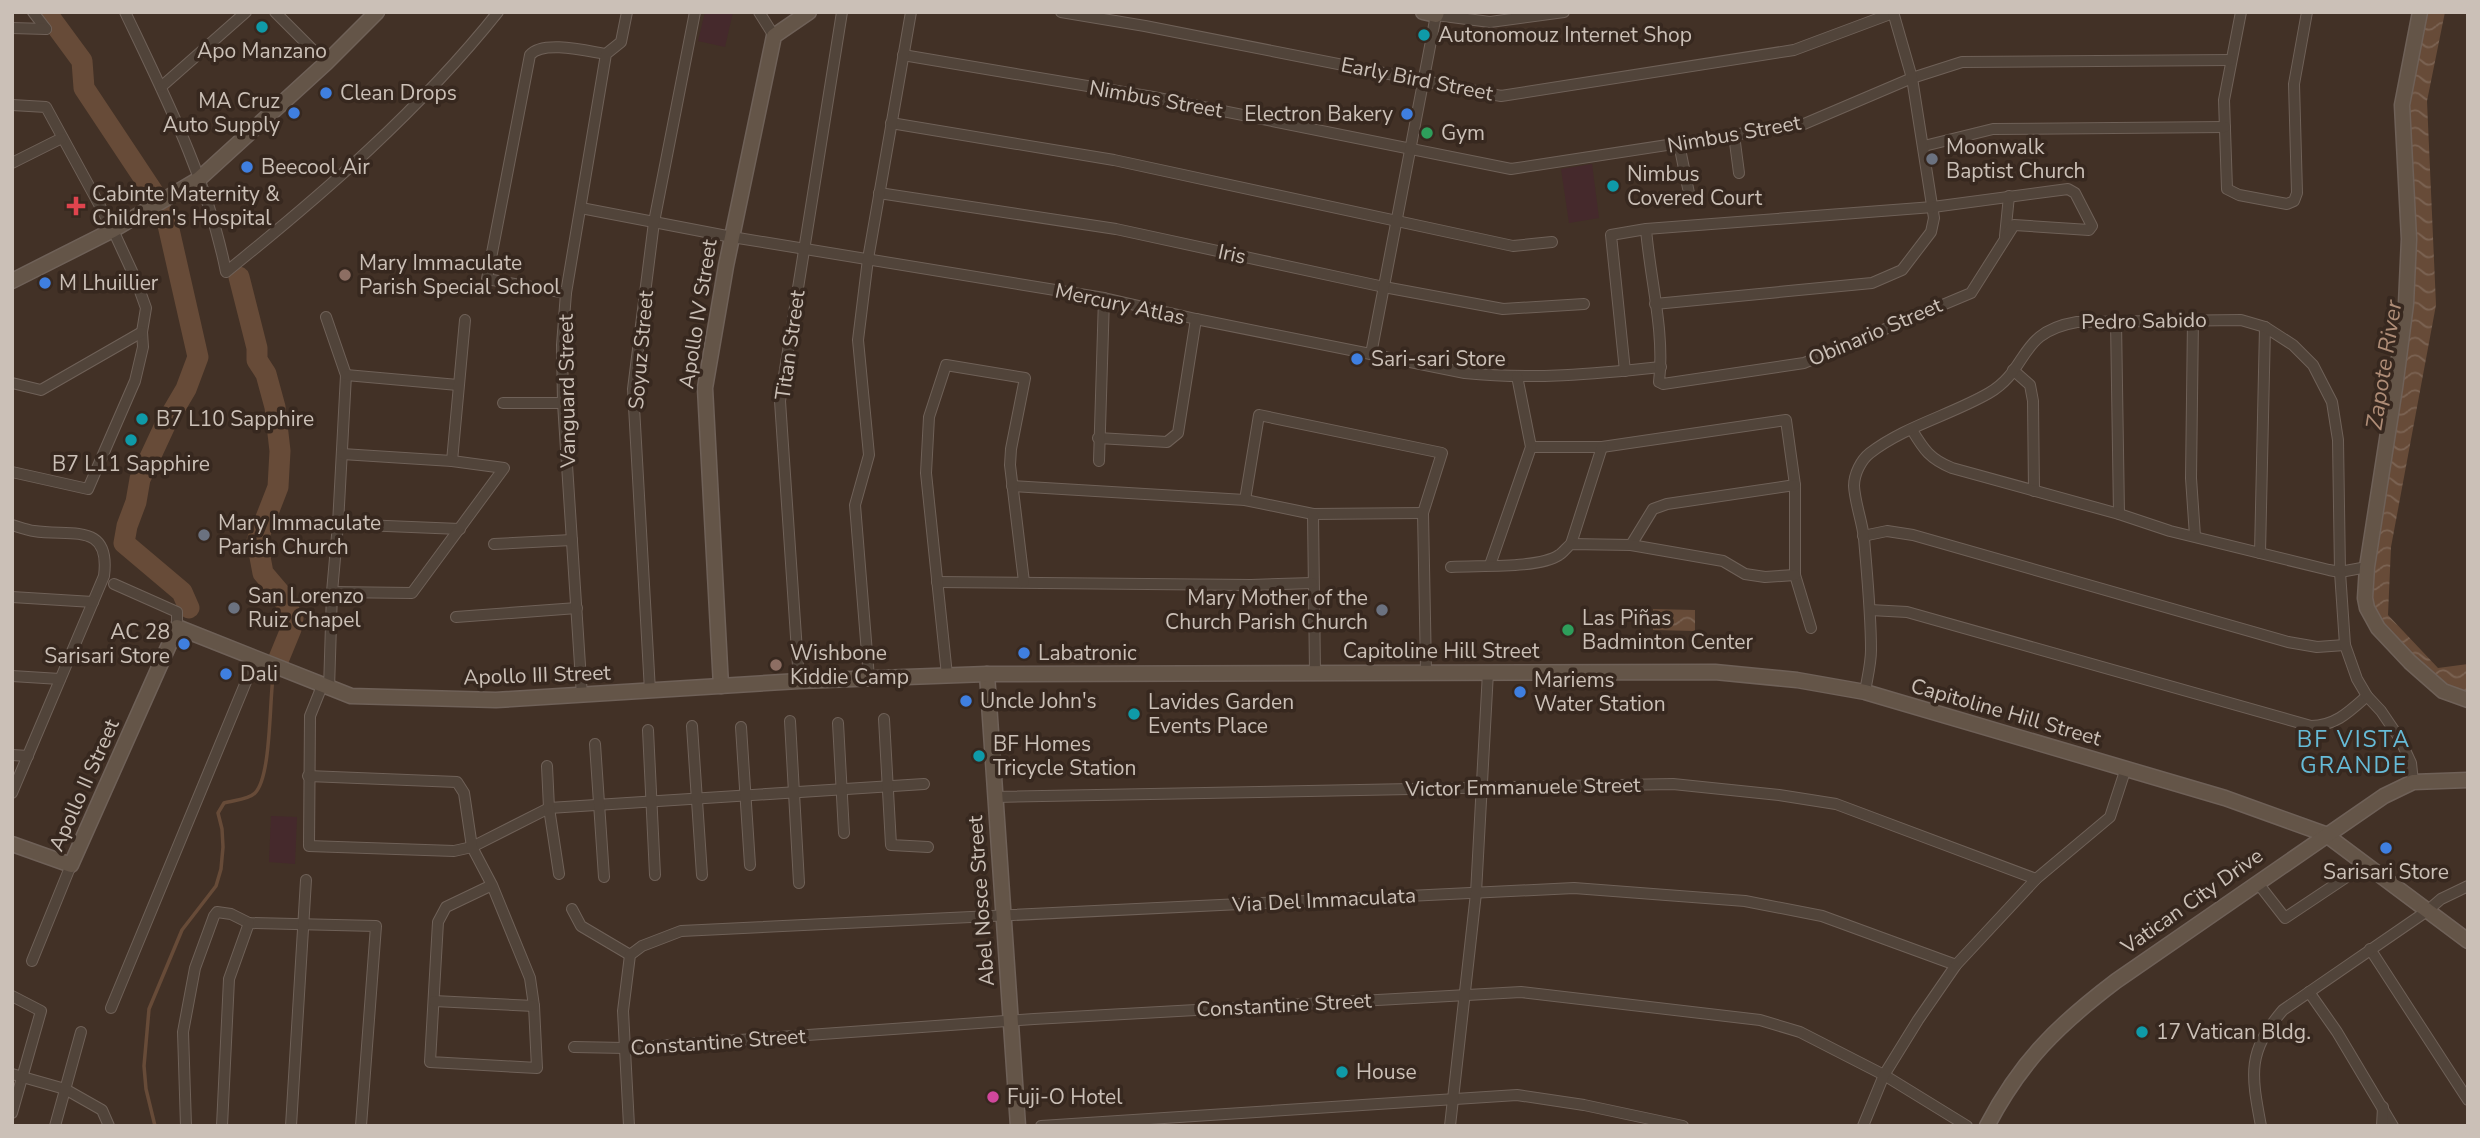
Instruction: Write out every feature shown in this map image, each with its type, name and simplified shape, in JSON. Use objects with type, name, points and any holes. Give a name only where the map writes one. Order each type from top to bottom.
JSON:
[{"type":"street","points":[[12,29],[46,29],[33,12]]},
{"type":"street","points":[[125,12],[161,88],[199,179],[218,233],[226,272],[296,216],[404,117],[498,12]]},
{"type":"street","points":[[161,88],[246,12]]},
{"type":"street","points":[[275,12],[326,63]]},
{"type":"street","points":[[12,281],[113,230],[199,179],[326,63],[377,12]]},
{"type":"street","name":"Vanguard Street","points":[[582,696],[563,403],[562,345],[566,293],[606,54],[621,42],[627,12]]},
{"type":"street","name":"Soyuz Street","points":[[650,691],[633,389],[654,222],[695,12]]},
{"type":"street","points":[[759,12],[774,36],[809,12]]},
{"type":"street","name":"Titan Street","points":[[799,681],[780,401],[842,12]]},
{"type":"street","points":[[869,678],[855,505],[869,455],[858,340],[868,259],[911,12]]},
{"type":"street","name":"Early Bird Street","points":[[1060,12],[1145,26],[1501,96],[1794,50],[1893,13]]},
{"type":"street","points":[[1371,354],[1424,81],[1432,13],[1490,22],[1564,12]]},
{"type":"street","points":[[2241,12],[2224,100],[2227,189],[2239,195],[2276,204],[2294,201],[2298,181],[2294,84],[2307,12]]},
{"type":"street","points":[[2420,12],[2402,105],[2409,239],[2407,290],[2395,388],[2367,567],[2367,608],[2378,628],[2433,683],[2454,696],[2468,700]]},
{"type":"street","points":[[1656,303],[1872,283],[1902,270],[1931,232],[1933,207],[1912,78],[1893,13]]},
{"type":"street","name":"Apollo IV Street","points":[[721,686],[705,388],[732,237],[774,36]]},
{"type":"street","points":[[566,293],[487,279],[530,55],[533,51],[545,47],[606,54]]},
{"type":"street","name":"Nimbus Street","points":[[903,55],[1153,97],[1511,169],[1804,124],[1912,78],[1962,62],[2231,60]]},
{"type":"street","points":[[12,105],[46,107],[113,230],[146,308],[142,332],[143,347],[135,381],[88,489],[12,472]]},
{"type":"street","points":[[891,123],[1114,160],[1513,246],[1552,242]]},
{"type":"street","points":[[1924,146],[1993,129],[2224,127]]},
{"type":"street","points":[[1734,135],[1740,173]]},
{"type":"street","points":[[12,163],[62,138]]},
{"type":"street","points":[[1679,144],[1690,198]]},
{"type":"street","points":[[1625,371],[1611,235],[1646,229],[1933,207],[2041,191],[2072,190],[2092,229],[2017,224],[2005,237]]},
{"type":"street","name":"Iris","points":[[879,192],[1116,229],[1384,287],[1503,309],[1584,304]]},
{"type":"street","points":[[2005,237],[2009,196]]},
{"type":"street","name":"Mercury Atlas","points":[[581,208],[732,237],[1104,298],[1465,373],[1558,376],[1661,367]]},
{"type":"street","points":[[1646,229],[1661,367]]},
{"type":"street","name":"Obinario Street","points":[[1661,367],[1659,382],[1663,384],[1804,363],[1971,293],[2005,237]]},
{"type":"street","points":[[1099,461],[1104,298]]},
{"type":"street","points":[[326,317],[346,374],[325,688],[310,716],[309,846],[454,850],[472,847],[549,808],[924,784]]},
{"type":"street","points":[[1098,438],[1167,442],[1178,433],[1196,319]]},
{"type":"street","points":[[2193,319],[2191,478],[2195,536]]},
{"type":"street","points":[[452,461],[465,320]]},
{"type":"street","name":"Pedro Sabido","points":[[1865,692],[1871,653],[1870,610],[1863,536],[1854,484],[1858,470],[1868,455],[1912,430],[1991,392],[2013,370],[2039,335],[2058,325],[2077,322],[2241,320],[2265,327],[2293,345],[2313,365],[2332,402],[2338,440],[2340,572],[2345,645],[2367,696],[2381,711],[2411,763],[2413,782]]},
{"type":"street","points":[[2116,321],[2119,514]]},
{"type":"street","points":[[2259,553],[2265,327]]},
{"type":"street","points":[[12,383],[41,390],[142,332]]},
{"type":"street","points":[[947,675],[926,473],[929,418],[946,365],[1025,378],[1011,449],[1012,486],[1024,582]]},
{"type":"street","points":[[2013,370],[2030,385],[2033,401],[2034,491]]},
{"type":"street","points":[[346,374],[458,385]]},
{"type":"street","points":[[1490,565],[1531,447],[1517,376]]},
{"type":"street","points":[[503,403],[563,403]]},
{"type":"street","points":[[1245,500],[1259,415],[1442,453],[1423,513],[1426,671]]},
{"type":"street","points":[[1531,447],[1602,447],[1786,420],[1795,485],[1796,575],[1811,628]]},
{"type":"street","points":[[1912,430],[1935,461],[1952,468],[2119,514],[2170,531],[2259,553],[2340,572],[2367,567]]},
{"type":"street","points":[[1451,567],[1514,566],[1558,556],[1571,544],[1602,447]]},
{"type":"street","points":[[332,592],[412,593],[504,468],[452,461],[342,454]]},
{"type":"street","points":[[1631,545],[1653,509],[1667,504],[1795,485]]},
{"type":"street","points":[[1012,486],[1245,500],[1312,514],[1423,513]]},
{"type":"street","points":[[1312,514],[1315,673]]},
{"type":"street","points":[[338,524],[460,529]]},
{"type":"street","points":[[12,525],[34,531],[74,533],[89,537],[98,543],[106,557],[104,576],[12,793]]},
{"type":"street","points":[[1863,536],[1887,531],[1913,535],[2288,642],[2317,647],[2345,645]]},
{"type":"street","points":[[494,544],[572,540]]},
{"type":"street","points":[[1571,544],[1631,545],[1723,561],[1745,574],[1765,577],[1796,575]]},
{"type":"street","points":[[937,582],[1251,585],[1312,583]]},
{"type":"street","points":[[114,584],[177,612],[177,628]]},
{"type":"street","points":[[12,597],[93,602]]},
{"type":"street","points":[[456,617],[577,608]]},
{"type":"street","points":[[1870,610],[1907,612],[2311,726],[2336,722],[2367,696]]},
{"type":"street","name":"Apollo III Street","points":[[177,628],[351,696],[496,700],[911,676]]},
{"type":"street","name":"Apollo II Street","points":[[32,961],[71,865],[177,628]]},
{"type":"street","points":[[111,1008],[261,662]]},
{"type":"street","name":"Capitoline Hill Street","points":[[911,676],[1426,671],[1715,672],[1797,680],[1865,692],[2126,768],[2225,798],[2325,834],[2468,941]]},
{"type":"street","points":[[1450,1126],[1476,893],[1488,672]]},
{"type":"street","name":"Abel Nosce Street","points":[[987,674],[1018,1126]]},
{"type":"street","points":[[12,676],[60,679]]},
{"type":"street","points":[[884,719],[891,845],[928,847]]},
{"type":"street","points":[[790,721],[799,883]]},
{"type":"street","points":[[838,723],[844,832]]},
{"type":"street","points":[[692,726],[702,875]]},
{"type":"street","points":[[741,727],[750,865]]},
{"type":"street","points":[[648,730],[655,875]]},
{"type":"street","points":[[595,744],[604,877]]},
{"type":"street","points":[[12,755],[28,756]]},
{"type":"street","points":[[548,766],[549,808],[559,874]]},
{"type":"street","points":[[1863,1126],[1884,1075],[1956,965],[2036,879],[2110,817],[2126,768]]},
{"type":"street","points":[[308,776],[457,782],[464,793],[472,847],[492,885],[530,978],[537,1068],[430,1062],[438,922],[446,907],[492,885]]},
{"type":"street","name":"Vatican City Drive","points":[[1987,1126],[2022,1067],[2084,1005],[2325,834],[2384,796],[2413,782],[2468,780]]},
{"type":"street","name":"Victor Emmanuele Street","points":[[995,797],[1673,784],[1836,804],[2036,879]]},
{"type":"street","points":[[12,844],[71,865]]},
{"type":"street","points":[[2258,881],[2285,918],[2366,864]]},
{"type":"street","points":[[291,1126],[306,880]]},
{"type":"street","points":[[2261,1126],[2254,1072],[2260,1041],[2283,1010],[2441,899],[2468,886]]},
{"type":"street","name":"Via Del Immaculata","points":[[630,955],[642,946],[681,931],[1574,888],[1745,901],[1822,916],[1956,965]]},
{"type":"street","points":[[572,909],[581,926],[630,955],[623,1011],[628,1126]]},
{"type":"street","points":[[186,1126],[183,1032],[195,968],[217,912],[231,914],[249,923],[376,926],[361,1126]]},
{"type":"street","points":[[222,1126],[229,979],[249,923]]},
{"type":"street","points":[[2370,949],[2468,1100]]},
{"type":"street","name":"Constantine Street","points":[[574,1047],[625,1048],[1010,1021],[1521,992],[1760,1020],[1800,1032],[1884,1075],[1967,1126]]},
{"type":"street","points":[[2309,992],[2337,1032],[2393,1126]]},
{"type":"street","points":[[12,996],[41,1011],[17,1076],[12,1113]]},
{"type":"street","points":[[434,1001],[534,1006]]},
{"type":"street","points":[[55,1126],[81,1032]]},
{"type":"street","points":[[17,1076],[65,1089],[102,1110],[109,1126]]},
{"type":"street","points":[[1041,1126],[1517,1095],[1584,1105],[1683,1126]]},
{"type":"street","points":[[2382,1126],[2383,1107]]},
{"type":"shaded area","points":[[705,12],[733,12],[725,47],[698,41]]},
{"type":"shaded area","points":[[1592,164],[1599,218],[1569,223],[1561,169]]},
{"type":"shaded area","points":[[271,816],[297,817],[295,864],[269,862]]},
{"type":"water","points":[[2422,12],[2445,12],[2427,101],[2436,305],[2391,547],[2388,615],[2438,668],[2468,664],[2468,694],[2435,680],[2376,618],[2371,604],[2374,557],[2410,306],[2404,102]]},
{"type":"water","points":[[1653,609],[1695,610],[1695,631],[1653,630]]},
{"type":"waterway","points":[[46,12],[82,61],[84,88],[155,195],[168,225],[198,357],[186,389],[166,423],[140,479],[124,543],[182,592],[189,608]]},
{"type":"waterway","points":[[239,277],[257,348],[257,360],[266,374],[275,407],[280,451],[278,487],[257,541],[263,573],[280,593],[293,618],[275,668]]},
{"type":"waterway","points":[[155,1126],[146,1089],[144,1066],[149,1009],[182,930],[216,886],[223,847],[218,813],[224,803],[252,795],[260,784],[267,753],[274,669]]},
{"type":"place","name":"Apo Manzano","points":[[262,27]]},
{"type":"place","name":"Autonomouz Internet Shop","points":[[1424,35]]},
{"type":"place","name":"Clean Drops","points":[[326,93]]},
{"type":"place","name":"MA Cruz Auto Supply","points":[[294,113]]},
{"type":"place","name":"Electron Bakery","points":[[1407,114]]},
{"type":"place","name":"Gym","points":[[1427,133]]},
{"type":"place","name":"Moonwalk Baptist Church","points":[[1932,159]]},
{"type":"place","name":"Beecool Air","points":[[247,167]]},
{"type":"place","name":"Nimbus Covered Court","points":[[1613,186]]},
{"type":"place","name":"Cabinte Maternity & Children's Hospital","points":[[76,206]]},
{"type":"place","name":"Mary Immaculate Parish Special School","points":[[345,275]]},
{"type":"place","name":"M Lhuillier","points":[[45,283]]},
{"type":"place","name":"Sari-sari Store","points":[[1357,359]]},
{"type":"place","name":"B7 L10 Sapphire","points":[[142,419]]},
{"type":"place","name":"B7 L11 Sapphire","points":[[131,440]]},
{"type":"place","name":"Mary Immaculate Parish Church","points":[[204,535]]},
{"type":"place","name":"San Lorenzo Ruiz Chapel","points":[[234,608]]},
{"type":"place","name":"Mary Mother of the Church Parish Church","points":[[1382,610]]},
{"type":"place","name":"Las Piñas Badminton Center","points":[[1568,630]]},
{"type":"place","name":"AC 28 Sarisari Store","points":[[184,644]]},
{"type":"place","name":"Labatronic","points":[[1024,653]]},
{"type":"place","name":"Wishbone Kiddie Camp","points":[[776,665]]},
{"type":"place","name":"Dali","points":[[226,674]]},
{"type":"place","name":"Mariems Water Station","points":[[1520,692]]},
{"type":"place","name":"Uncle John's","points":[[966,701]]},
{"type":"place","name":"Lavides Garden Events Place","points":[[1134,714]]},
{"type":"place","name":"BF Homes Tricycle Station","points":[[979,756]]},
{"type":"place","name":"Sarisari Store","points":[[2386,848]]},
{"type":"place","name":"17 Vatican Bldg.","points":[[2142,1032]]},
{"type":"place","name":"House","points":[[1342,1072]]},
{"type":"place","name":"Fuji-O Hotel","points":[[993,1097]]},
{"type":"district","name":"BF VISTA GRANDE","points":[[2354,752]]},
{"type":"water label","name":"Zapote River","points":[[2384,365]]}]
